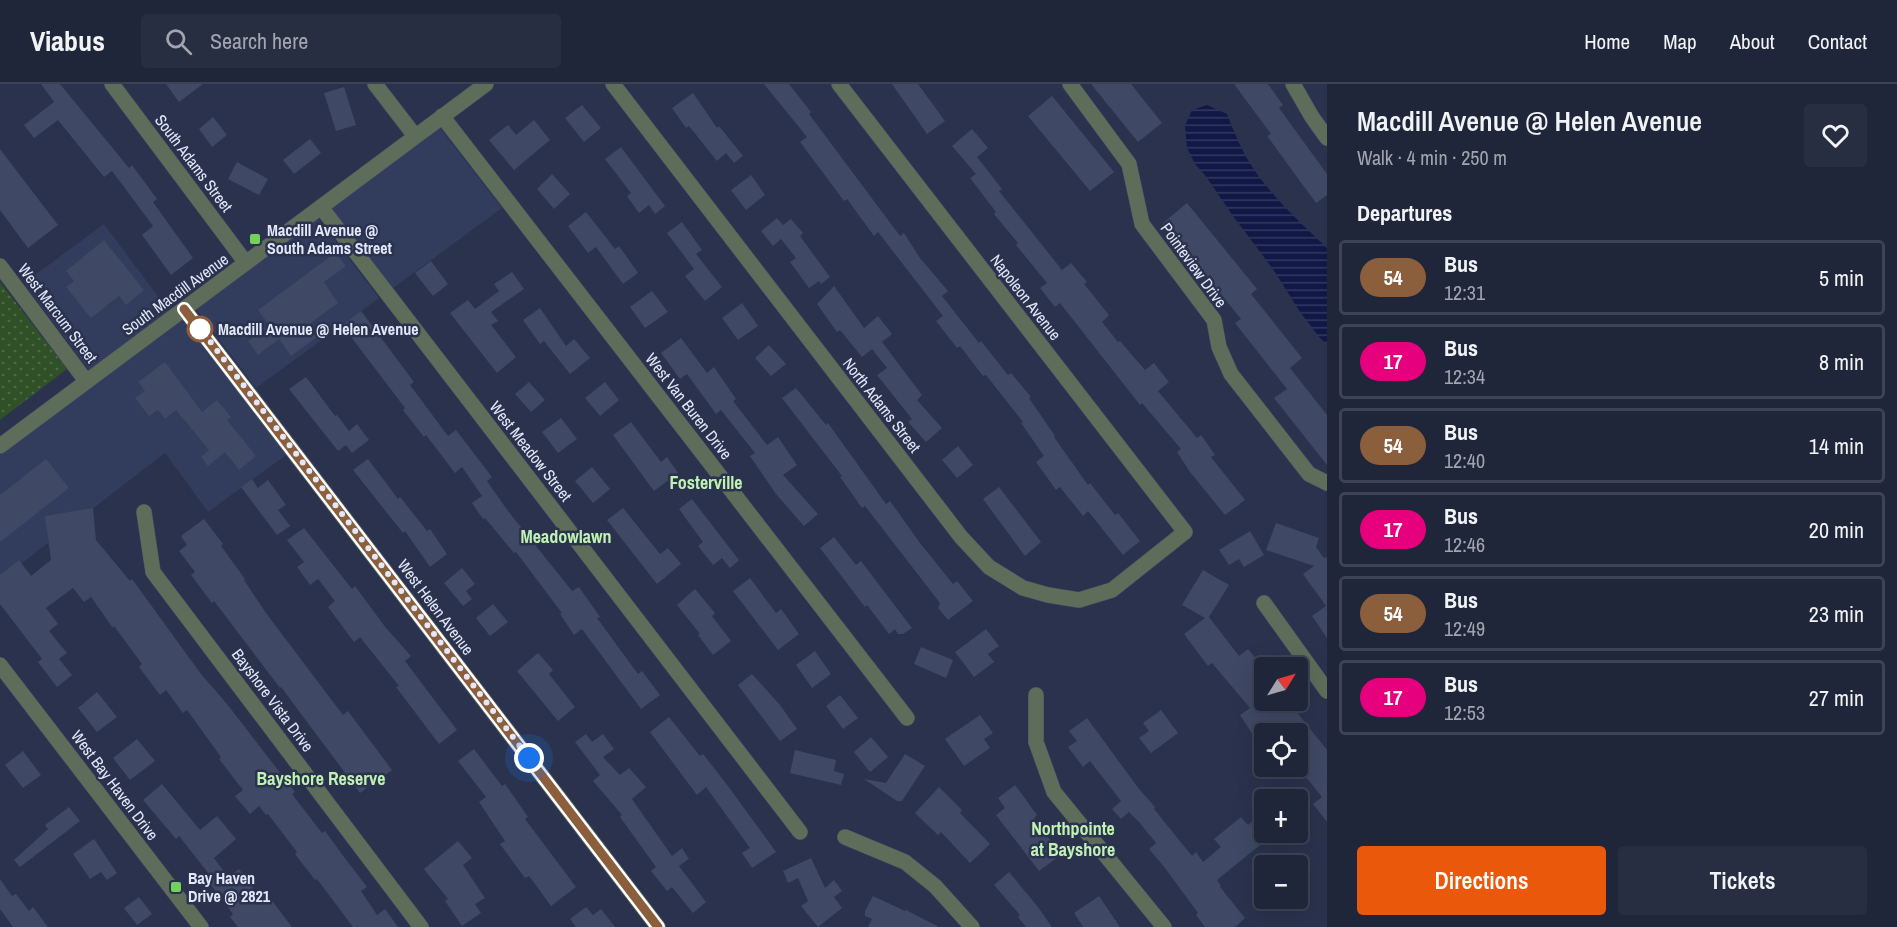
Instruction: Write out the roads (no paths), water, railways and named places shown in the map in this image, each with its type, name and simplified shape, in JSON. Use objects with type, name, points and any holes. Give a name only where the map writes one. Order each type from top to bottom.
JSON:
[{"type":"street","name":"South Adams Street","points":[[112,84],[246,263]]},
{"type":"street","points":[[375,84],[416,136]]},
{"type":"street","name":"South Macdill Avenue","points":[[0,446],[486,84]]},
{"type":"street","name":"North Adams Street","points":[[613,84],[961,537],[989,567],[1023,588],[1079,600],[1112,590],[1185,532]]},
{"type":"street","name":"Napoleon Avenue","points":[[839,84],[1185,532]]},
{"type":"street","name":"Pointeview Drive","points":[[1070,84],[1130,165],[1142,224],[1214,320],[1219,347],[1231,374],[1309,474],[1327,483]]},
{"type":"street","points":[[1293,84],[1327,138]]},
{"type":"street","name":"West Van Buren Drive","points":[[442,117],[907,718]]},
{"type":"street","name":"West Meadow Street","points":[[321,207],[800,832]]},
{"type":"street","name":"West Marcum Street","points":[[0,266],[86,381]]},
{"type":"street","name":"West Helen Avenue","points":[[184,309],[658,927]]},
{"type":"street","name":"Bayshore Vista Drive","points":[[144,512],[153,572],[421,927]]},
{"type":"street","points":[[1264,603],[1327,691]]},
{"type":"street","name":"West Bay Haven Drive","points":[[0,665],[201,927]]},
{"type":"street","points":[[1036,695],[1036,741],[1054,792],[1164,927]]},
{"type":"street","points":[[845,837],[905,862],[935,886],[972,927]]},
{"type":"place","name":"Macdill Avenue @ South Adams Street","points":[[255,239]]},
{"type":"place","name":"Macdill Avenue @ Helen Avenue","points":[[200,329]]},
{"type":"place","name":"Bay Haven Drive @ 2821","points":[[176,887]]},
{"type":"district","name":"Fosterville","points":[[706,483]]},
{"type":"district","name":"Meadowlawn","points":[[566,537]]},
{"type":"district","name":"Bayshore Reserve","points":[[321,779]]},
{"type":"district","name":"Northpointe at Bayshore","points":[[1073,840]]}]
